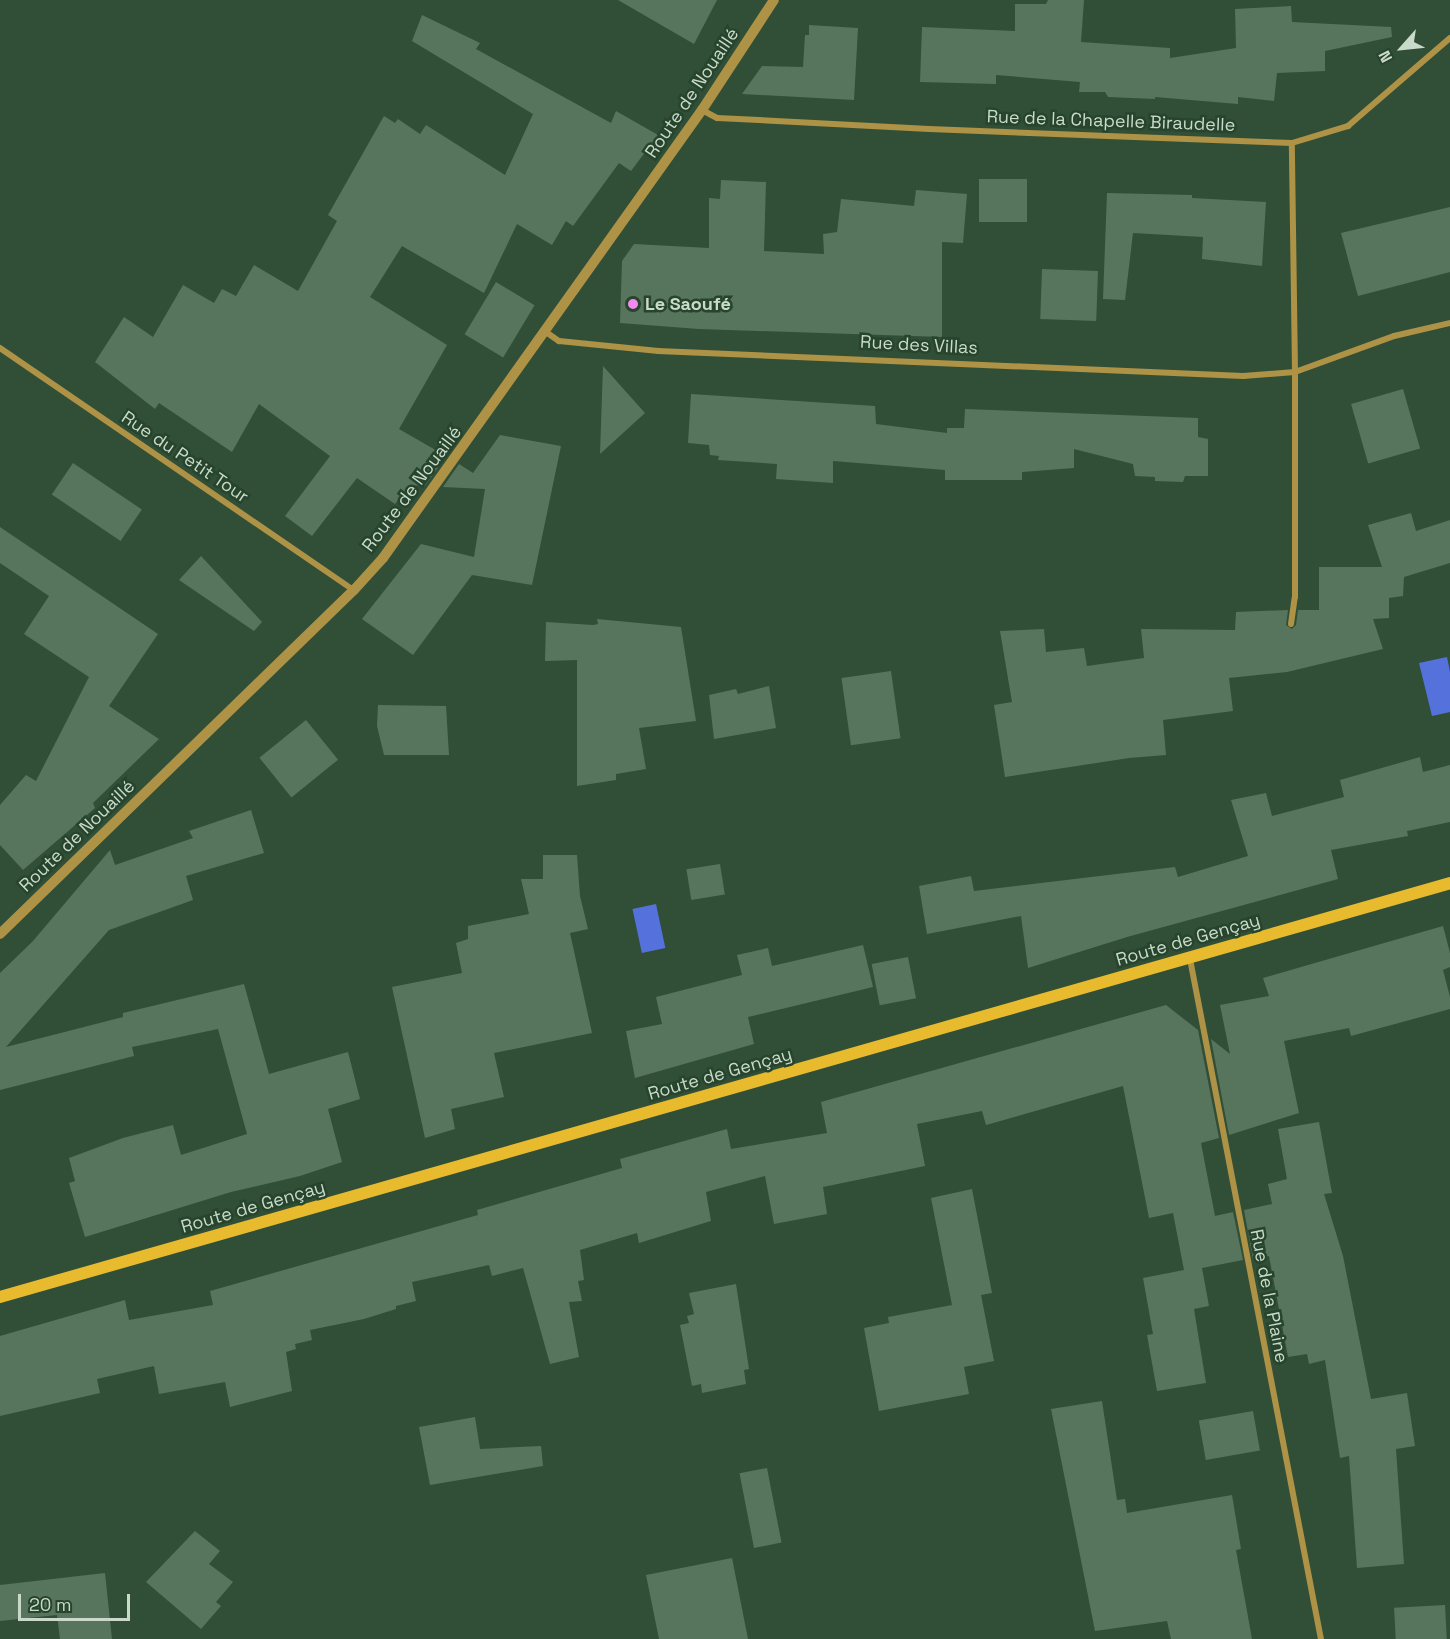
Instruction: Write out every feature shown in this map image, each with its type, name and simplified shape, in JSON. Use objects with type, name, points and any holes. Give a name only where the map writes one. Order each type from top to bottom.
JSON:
[{"type":"main road","name":"Route de Gençay","points":[[0,1297],[1450,883]]},
{"type":"street","name":"Route de Nouaillé","points":[[0,934],[354,590],[409,525],[702,110],[774,0]]},
{"type":"street","name":"Rue de la Chapelle Biraudelle","points":[[702,110],[717,118],[1292,143],[1348,126],[1450,38]]},
{"type":"street","points":[[1291,624],[1295,597],[1292,143]]},
{"type":"street","name":"Rue des Villas","points":[[546,332],[559,341],[658,351],[1243,376],[1295,372],[1394,336],[1450,323]]},
{"type":"street","name":"Rue du Petit Tour","points":[[0,348],[354,590]]},
{"type":"street","name":"Rue de la Plaine","points":[[1190,959],[1321,1639]]},
{"type":"water","points":[[1447,657],[1450,672],[1450,712],[1432,716],[1419,663]]},
{"type":"water","points":[[656,904],[665,948],[642,953],[633,909]]},
{"type":"building","points":[[618,0],[717,0],[694,44]]},
{"type":"building","points":[[1048,0],[1084,0],[1081,42],[1170,48],[1170,58],[1236,48],[1235,9],[1291,6],[1292,22],[1391,27],[1392,37],[1325,51],[1325,71],[1277,73],[1274,101],[1238,97],[1238,104],[1155,97],[1155,99],[1108,97],[1105,92],[1079,92],[1080,82],[996,75],[996,84],[920,82],[922,27],[1015,31],[1015,4],[1046,4]]},
{"type":"building","points":[[422,15],[480,43],[476,49],[611,123],[616,111],[658,135],[631,171],[619,163],[573,226],[566,221],[552,245],[517,224],[484,293],[402,246],[370,297],[447,345],[399,429],[446,456],[425,486],[410,485],[395,504],[357,478],[312,536],[285,516],[330,456],[259,404],[232,452],[159,403],[155,409],[95,362],[124,317],[153,337],[183,285],[214,303],[222,289],[236,296],[254,265],[298,291],[337,221],[328,215],[384,116],[395,123],[398,119],[420,134],[426,125],[505,175],[533,114],[412,41]]},
{"type":"building","points":[[809,25],[858,28],[854,100],[742,94],[762,66],[803,67],[805,35],[809,35]]},
{"type":"building","points":[[979,179],[1027,179],[1027,222],[979,222]]},
{"type":"building","points":[[721,180],[766,182],[764,251],[824,254],[823,234],[837,232],[841,199],[914,206],[916,190],[967,194],[963,243],[942,242],[942,337],[699,329],[620,323],[622,261],[634,244],[709,248],[709,198],[720,199]]},
{"type":"building","points":[[1107,193],[1192,195],[1192,198],[1266,202],[1262,266],[1202,259],[1203,237],[1133,233],[1125,300],[1103,299]]},
{"type":"building","points":[[1450,207],[1450,272],[1358,296],[1341,233]]},
{"type":"building","points":[[1042,269],[1098,271],[1096,321],[1040,319]]},
{"type":"building","points":[[496,282],[535,305],[503,357],[465,334]]},
{"type":"building","points":[[603,366],[645,413],[600,454]]},
{"type":"building","points":[[1403,389],[1420,449],[1368,463],[1351,404]]},
{"type":"building","points":[[691,394],[875,406],[876,424],[947,433],[947,428],[964,428],[965,409],[1198,418],[1198,437],[1208,439],[1208,476],[1185,476],[1183,482],[1155,481],[1155,477],[1135,476],[1133,464],[1074,449],[1074,468],[1022,472],[1022,480],[945,480],[945,470],[833,461],[833,483],[776,479],[777,464],[718,460],[719,456],[710,455],[709,445],[688,443]]},
{"type":"building","points":[[500,435],[561,446],[532,585],[472,575],[413,655],[362,619],[421,544],[474,557],[485,489],[443,487],[459,464],[473,473]]},
{"type":"building","points":[[73,463],[142,509],[121,541],[52,495]]},
{"type":"building","points":[[1411,513],[1416,531],[1450,520],[1450,563],[1404,577],[1403,596],[1389,598],[1389,618],[1373,619],[1383,649],[1287,672],[1229,678],[1233,711],[1163,720],[1166,755],[1129,758],[1005,777],[994,705],[1012,702],[1000,631],[1044,629],[1046,652],[1084,648],[1087,666],[1144,658],[1141,629],[1235,630],[1236,612],[1288,610],[1286,625],[1292,629],[1296,625],[1298,610],[1319,610],[1319,567],[1382,567],[1368,525]]},
{"type":"building","points":[[0,527],[158,634],[109,706],[159,739],[93,803],[95,808],[23,870],[0,845],[0,805],[26,775],[36,781],[89,677],[24,634],[49,596],[0,563]]},
{"type":"building","points":[[201,556],[262,622],[254,631],[179,580]]},
{"type":"building","points":[[597,619],[681,627],[696,721],[639,728],[646,769],[616,774],[616,780],[577,786],[577,660],[545,661],[546,622],[593,625],[598,624]]},
{"type":"building","points":[[891,671],[900,738],[851,745],[841,678]]},
{"type":"building","points":[[769,686],[776,728],[714,739],[709,695],[736,689],[738,694]]},
{"type":"building","points":[[378,705],[446,706],[449,755],[384,755],[377,726]]},
{"type":"building","points":[[306,720],[338,760],[291,797],[259,758]]},
{"type":"building","points":[[1420,757],[1423,772],[1450,765],[1450,822],[1407,831],[1408,836],[1331,850],[1338,879],[1127,937],[1028,968],[1021,916],[927,934],[919,886],[971,876],[974,891],[1175,867],[1178,877],[1248,856],[1231,800],[1266,793],[1272,816],[1344,797],[1340,780]]},
{"type":"building","points":[[251,810],[264,853],[186,876],[193,900],[109,930],[6,1047],[123,1017],[123,1013],[244,984],[269,1074],[348,1052],[360,1099],[328,1109],[342,1162],[300,1176],[231,1192],[85,1237],[69,1183],[75,1181],[69,1158],[123,1138],[173,1125],[181,1155],[247,1134],[218,1029],[132,1047],[134,1056],[0,1090],[0,973],[33,941],[110,850],[115,865],[193,838],[189,831]]},
{"type":"building","points":[[543,855],[577,855],[580,896],[588,929],[570,933],[592,1033],[494,1053],[504,1097],[451,1109],[455,1129],[425,1138],[392,987],[462,973],[456,943],[468,939],[468,926],[529,914],[521,879],[543,879]]},
{"type":"building","points":[[720,864],[725,895],[691,900],[686,869]]},
{"type":"building","points":[[1443,926],[1450,953],[1450,967],[1443,970],[1450,997],[1450,1009],[1351,1036],[1349,1028],[1284,1041],[1299,1113],[1229,1135],[1211,1039],[1230,1054],[1220,1005],[1269,996],[1263,978]]},
{"type":"building","points":[[863,945],[873,987],[748,1017],[754,1044],[635,1078],[626,1031],[662,1024],[656,997],[742,975],[737,955],[768,948],[772,966]]},
{"type":"building","points":[[908,957],[916,998],[880,1005],[872,964]]},
{"type":"building","points":[[1166,1005],[1198,1030],[1219,1138],[1201,1143],[1215,1216],[1233,1212],[1243,1260],[1202,1268],[1209,1306],[1194,1309],[1206,1383],[1157,1391],[1147,1335],[1153,1334],[1143,1278],[1184,1270],[1173,1213],[1149,1218],[1123,1086],[986,1125],[982,1111],[917,1124],[925,1166],[823,1187],[827,1214],[774,1224],[765,1176],[706,1192],[711,1221],[639,1243],[637,1233],[580,1250],[584,1280],[578,1281],[582,1301],[569,1302],[579,1357],[550,1364],[523,1268],[492,1276],[489,1265],[412,1282],[416,1301],[396,1306],[396,1309],[364,1319],[310,1330],[312,1340],[295,1344],[296,1349],[286,1352],[292,1391],[230,1407],[225,1382],[159,1394],[154,1366],[97,1379],[100,1393],[0,1416],[0,1336],[125,1300],[129,1320],[213,1305],[210,1291],[478,1215],[477,1210],[622,1168],[620,1159],[727,1129],[731,1149],[827,1133],[821,1102]]},
{"type":"building","points":[[1319,1122],[1332,1193],[1324,1194],[1343,1256],[1371,1399],[1407,1393],[1415,1446],[1396,1449],[1404,1564],[1357,1568],[1349,1456],[1340,1458],[1325,1360],[1309,1364],[1307,1354],[1288,1357],[1269,1256],[1253,1259],[1244,1210],[1272,1204],[1268,1184],[1287,1179],[1278,1129]]},
{"type":"building","points":[[972,1189],[992,1293],[981,1295],[994,1361],[964,1367],[969,1394],[879,1411],[864,1328],[889,1323],[888,1317],[952,1305],[931,1198]]},
{"type":"building","points":[[736,1284],[749,1369],[744,1370],[746,1384],[702,1393],[701,1384],[692,1386],[680,1325],[689,1323],[687,1316],[694,1314],[689,1293]]},
{"type":"building","points":[[1102,1401],[1117,1500],[1125,1499],[1127,1513],[1232,1495],[1241,1549],[1236,1550],[1252,1639],[1171,1639],[1167,1621],[1095,1631],[1051,1409]]},
{"type":"building","points":[[1253,1411],[1260,1450],[1206,1460],[1199,1421]]},
{"type":"building","points":[[475,1417],[480,1449],[541,1446],[543,1466],[430,1485],[419,1427]]},
{"type":"building","points":[[767,1468],[782,1543],[754,1548],[740,1473]]},
{"type":"building","points":[[195,1531],[220,1551],[209,1564],[233,1582],[216,1602],[221,1606],[201,1629],[146,1582]]},
{"type":"building","points":[[732,1558],[748,1639],[659,1639],[646,1575]]},
{"type":"building","points":[[105,1573],[112,1639],[60,1639],[57,1615],[0,1621],[0,1585]]},
{"type":"building","points":[[1445,1605],[1447,1639],[1396,1639],[1394,1608]]},
{"type":"place","name":"Le Saoufé","points":[[633,304]]}]
